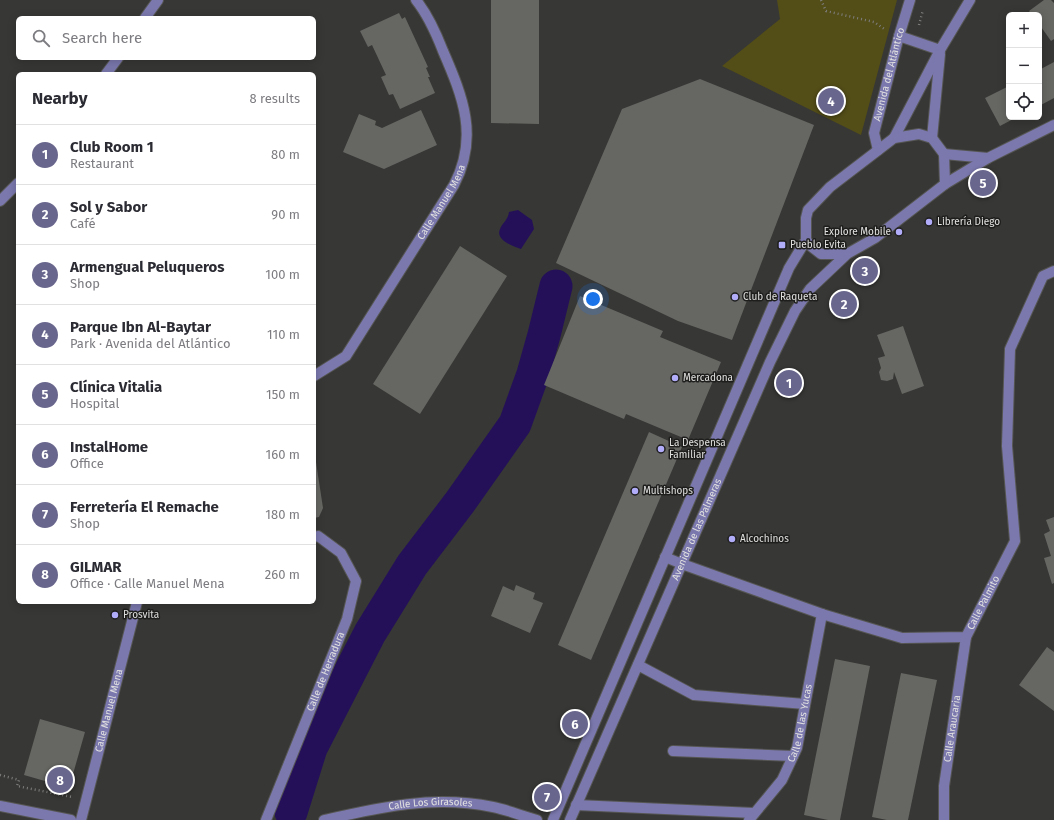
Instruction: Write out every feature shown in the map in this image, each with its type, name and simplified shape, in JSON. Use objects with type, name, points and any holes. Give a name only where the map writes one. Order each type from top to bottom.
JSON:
[{"type":"street","points":[[146,16],[158,0]]},
{"type":"street","name":"Calle Manuel Mena","points":[[316,375],[346,356],[454,185],[461,173],[465,159],[467,131],[461,94],[428,17],[416,0]]},
{"type":"street","name":"Avenida del Atlántico","points":[[878,150],[874,133],[899,36],[910,0]]},
{"type":"street","points":[[847,254],[822,254],[812,247],[806,240],[806,218],[808,210],[830,187],[894,138],[940,50],[970,0]]},
{"type":"street","points":[[899,36],[940,50]]},
{"type":"street","points":[[932,138],[940,50]]},
{"type":"street","points":[[108,72],[116,60]]},
{"type":"street","points":[[894,138],[919,134],[932,138],[944,154],[945,184],[988,158],[1054,125]]},
{"type":"street","points":[[944,154],[988,158]]},
{"type":"street","name":"Avenida de las Palmeras","points":[[570,820],[770,362],[795,311],[810,289],[847,254],[875,238],[945,184]]},
{"type":"street","points":[[0,201],[16,185]]},
{"type":"street","name":"Avenida de las Palmeras","points":[[553,820],[789,268],[806,240]]},
{"type":"street","name":"Calle Palmito","points":[[665,556],[682,564],[822,614],[902,638],[966,637],[1015,541],[1007,446],[1010,349],[1043,276],[1054,271]]},
{"type":"street","name":"Calle de Herradura","points":[[266,820],[347,619],[356,581],[341,553],[318,536],[316,536]]},
{"type":"street","name":"Calle Manuel Mena","points":[[81,820],[136,604]]},
{"type":"street","name":"Calle de las Yucas","points":[[752,817],[782,780],[797,748],[822,614]]},
{"type":"street","name":"Calle Araucaria","points":[[944,820],[944,786],[966,637]]},
{"type":"street","points":[[638,665],[694,695],[805,704]]},
{"type":"street","points":[[673,751],[793,756]]},
{"type":"street","name":"Calle Los Girasoles","points":[[324,820],[382,807],[428,802],[494,807],[537,820]]},
{"type":"street","points":[[576,805],[752,817]]},
{"type":"street","points":[[0,806],[71,820]]},
{"type":"path","points":[[821,0],[826,10],[874,22],[899,36]]},
{"type":"path","points":[[0,775],[19,780],[17,786],[71,798],[74,792]]},
{"type":"shaded area","points":[[777,0],[897,0],[861,135],[722,66],[780,19]]},
{"type":"shaded area","points":[[518,210],[532,220],[534,229],[521,249],[506,242],[502,239],[499,233],[508,217],[509,212]]},
{"type":"building","points":[[491,0],[539,0],[539,124],[491,123]]},
{"type":"building","points":[[1044,0],[1051,0],[1054,3],[1054,39],[1051,41],[1042,28],[1042,12],[1029,11]]},
{"type":"building","points":[[399,13],[402,19],[405,17],[428,67],[426,68],[430,77],[428,77],[435,93],[400,109],[393,94],[389,95],[381,77],[386,75],[372,45],[368,47],[360,31]]},
{"type":"building","points":[[1054,62],[1054,98],[1042,104],[1042,84],[1042,68]]},
{"type":"building","points":[[700,79],[814,125],[732,340],[678,321],[556,263],[622,109]]},
{"type":"building","points":[[1006,88],[1006,120],[1011,120],[1000,126],[985,98]]},
{"type":"building","points":[[421,110],[437,145],[384,169],[343,152],[359,114],[376,121],[375,125],[382,128]]},
{"type":"building","points":[[460,246],[507,276],[420,414],[373,384]]},
{"type":"building","points":[[580,296],[663,331],[660,337],[721,362],[688,440],[626,414],[624,419],[544,385]]},
{"type":"building","points":[[903,326],[924,386],[902,394],[894,372],[893,379],[887,381],[881,380],[879,372],[881,368],[878,358],[885,356],[877,335]]},
{"type":"building","points":[[649,432],[682,447],[591,660],[558,645]]},
{"type":"building","points":[[316,462],[323,508],[319,517],[316,518]]},
{"type":"building","points":[[1054,517],[1054,583],[1052,584],[1044,558],[1051,556],[1044,534],[1050,531],[1046,520]]},
{"type":"building","points":[[516,585],[535,593],[533,599],[543,603],[530,633],[491,616],[503,586],[514,591]]},
{"type":"building","points":[[1047,647],[1054,652],[1054,711],[1019,685]]},
{"type":"building","points":[[835,659],[870,666],[840,820],[828,820],[804,815]]},
{"type":"building","points":[[901,673],[937,680],[908,820],[887,820],[872,817]]},
{"type":"building","points":[[40,719],[85,732],[69,788],[24,775]]},
{"type":"waterway","points":[[291,812],[311,748],[370,633],[412,565],[460,502],[515,424],[533,374],[556,286]]},
{"type":"place","name":"Parque Ibn Al-Baytar","points":[[831,101]]},
{"type":"place","name":"Clínica Vitalia","points":[[983,183]]},
{"type":"place","name":"Librería Diego","points":[[929,222]]},
{"type":"place","name":"Explore Mobile","points":[[899,232]]},
{"type":"place","name":"Pueblo Evita","points":[[782,245]]},
{"type":"place","name":"Armengual Peluqueros","points":[[865,271]]},
{"type":"place","name":"Club de Raqueta","points":[[735,297]]},
{"type":"place","name":"Sol y Sabor","points":[[844,304]]},
{"type":"place","name":"Mercadona","points":[[675,378]]},
{"type":"place","name":"Club Room 1","points":[[789,383]]},
{"type":"place","name":"La Despensa Familiar","points":[[661,449]]},
{"type":"place","name":"Multishops","points":[[635,491]]},
{"type":"place","name":"Alcochinos","points":[[732,539]]},
{"type":"place","name":"Prosvita","points":[[115,615]]},
{"type":"place","name":"InstalHome","points":[[575,724]]},
{"type":"place","name":"GILMAR","points":[[60,780]]},
{"type":"place","name":"Ferretería El Remache","points":[[547,797]]}]
